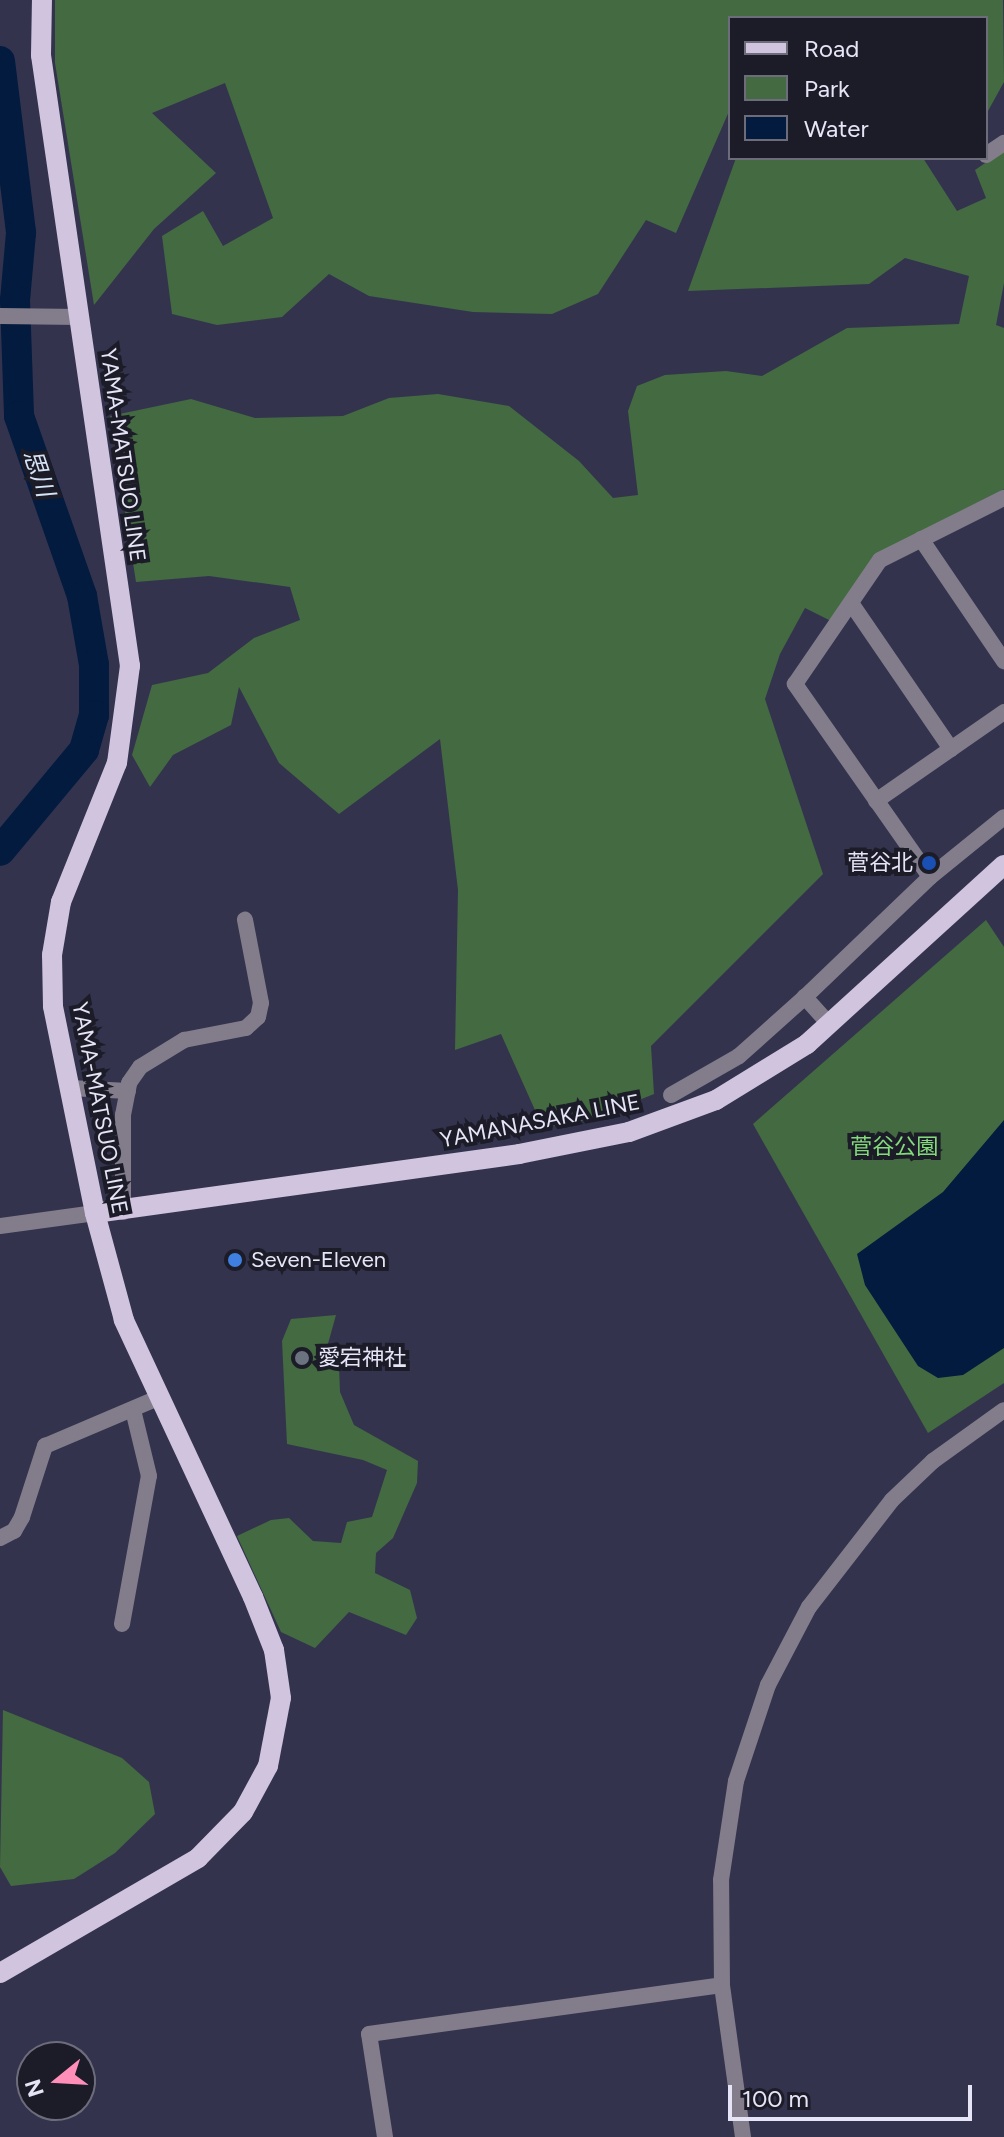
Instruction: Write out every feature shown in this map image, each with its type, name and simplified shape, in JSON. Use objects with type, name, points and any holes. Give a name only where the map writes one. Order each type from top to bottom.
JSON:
[{"type":"main road","name":"YAMA-MATSUO LINE","points":[[0,1973],[198,1858],[243,1812],[268,1766],[281,1698],[274,1650],[224,1531],[158,1398],[124,1320],[95,1213],[53,1006],[52,955],[61,902],[117,763],[130,666],[41,55],[42,0]]},
{"type":"main road","name":"YAMANASAKA LINE","points":[[95,1213],[123,1212],[519,1154],[629,1132],[716,1100],[772,1070],[830,1025],[1004,865]]},
{"type":"street","points":[[0,316],[79,317]]},
{"type":"street","points":[[930,877],[795,684],[880,560],[1004,498]]},
{"type":"street","points":[[921,539],[1004,661]]},
{"type":"street","points":[[851,603],[951,749]]},
{"type":"street","points":[[876,801],[1004,712]]},
{"type":"street","points":[[671,1095],[739,1056],[930,877],[1004,817]]},
{"type":"street","points":[[123,1212],[119,1156],[128,1091],[140,1067],[160,1051],[209,1032],[246,1028],[258,1017],[261,1003],[245,920]]},
{"type":"street","points":[[805,997],[830,1025]]},
{"type":"street","points":[[70,1088],[128,1091]]},
{"type":"street","points":[[0,1226],[95,1213]]},
{"type":"street","points":[[0,1538],[14,1531],[22,1517],[45,1446],[158,1398]]},
{"type":"street","points":[[122,1624],[149,1476],[133,1410]]},
{"type":"street","points":[[743,2137],[722,1985],[721,1880],[736,1781],[768,1685],[809,1607],[892,1500],[933,1461],[1004,1410]]},
{"type":"street","points":[[385,2137],[369,2034],[722,1985]]},
{"type":"green space","points":[[55,0],[1003,0],[1004,82],[988,111],[988,16],[728,16],[728,114],[676,233],[646,220],[598,294],[552,314],[473,312],[369,296],[329,274],[282,317],[217,325],[172,314],[162,236],[203,211],[223,246],[273,218],[225,83],[152,113],[216,173],[154,229],[94,305],[55,63]]},
{"type":"green space","points":[[1004,150],[1004,283],[996,325],[1004,328],[1004,489],[896,544],[831,621],[805,608],[780,654],[765,699],[823,874],[651,1046],[654,1094],[592,1119],[543,1128],[501,1034],[455,1050],[458,890],[440,739],[339,814],[279,763],[239,687],[231,725],[173,755],[150,787],[132,755],[152,685],[208,673],[254,638],[300,620],[290,587],[209,576],[136,582],[110,416],[191,399],[255,418],[343,416],[389,398],[438,394],[509,406],[579,461],[613,498],[638,495],[628,411],[637,386],[665,375],[726,371],[762,376],[847,328],[959,324],[969,276],[905,258],[869,284],[688,291],[735,160],[924,160],[957,211],[986,198],[975,170]]},
{"type":"green space","name":"菅谷公園","points":[[986,920],[1004,947],[1004,1383],[928,1433],[753,1124]]},
{"type":"green space","points":[[336,1315],[326,1351],[339,1365],[340,1392],[354,1425],[418,1461],[417,1483],[393,1538],[376,1553],[375,1573],[410,1590],[417,1618],[406,1635],[349,1612],[315,1648],[281,1632],[237,1536],[271,1520],[289,1518],[313,1541],[341,1543],[347,1522],[372,1517],[387,1470],[363,1460],[287,1444],[282,1341],[291,1319]]},
{"type":"green space","points":[[3,1710],[122,1758],[149,1782],[155,1814],[115,1853],[74,1879],[11,1886],[0,1867]]},
{"type":"water","points":[[1004,1120],[1004,1348],[963,1375],[938,1378],[918,1366],[865,1285],[857,1254],[943,1192]]},
{"type":"waterway","name":"思川","points":[[0,61],[21,233],[15,300],[19,416],[82,596],[94,665],[94,715],[84,750],[0,851]]},
{"type":"waterway","points":[[0,158],[15,161]]},
{"type":"place","name":"菅谷北","points":[[929,863]]},
{"type":"place","name":"Seven-Eleven","points":[[235,1260]]},
{"type":"place","name":"愛宕神社","points":[[302,1358]]}]
